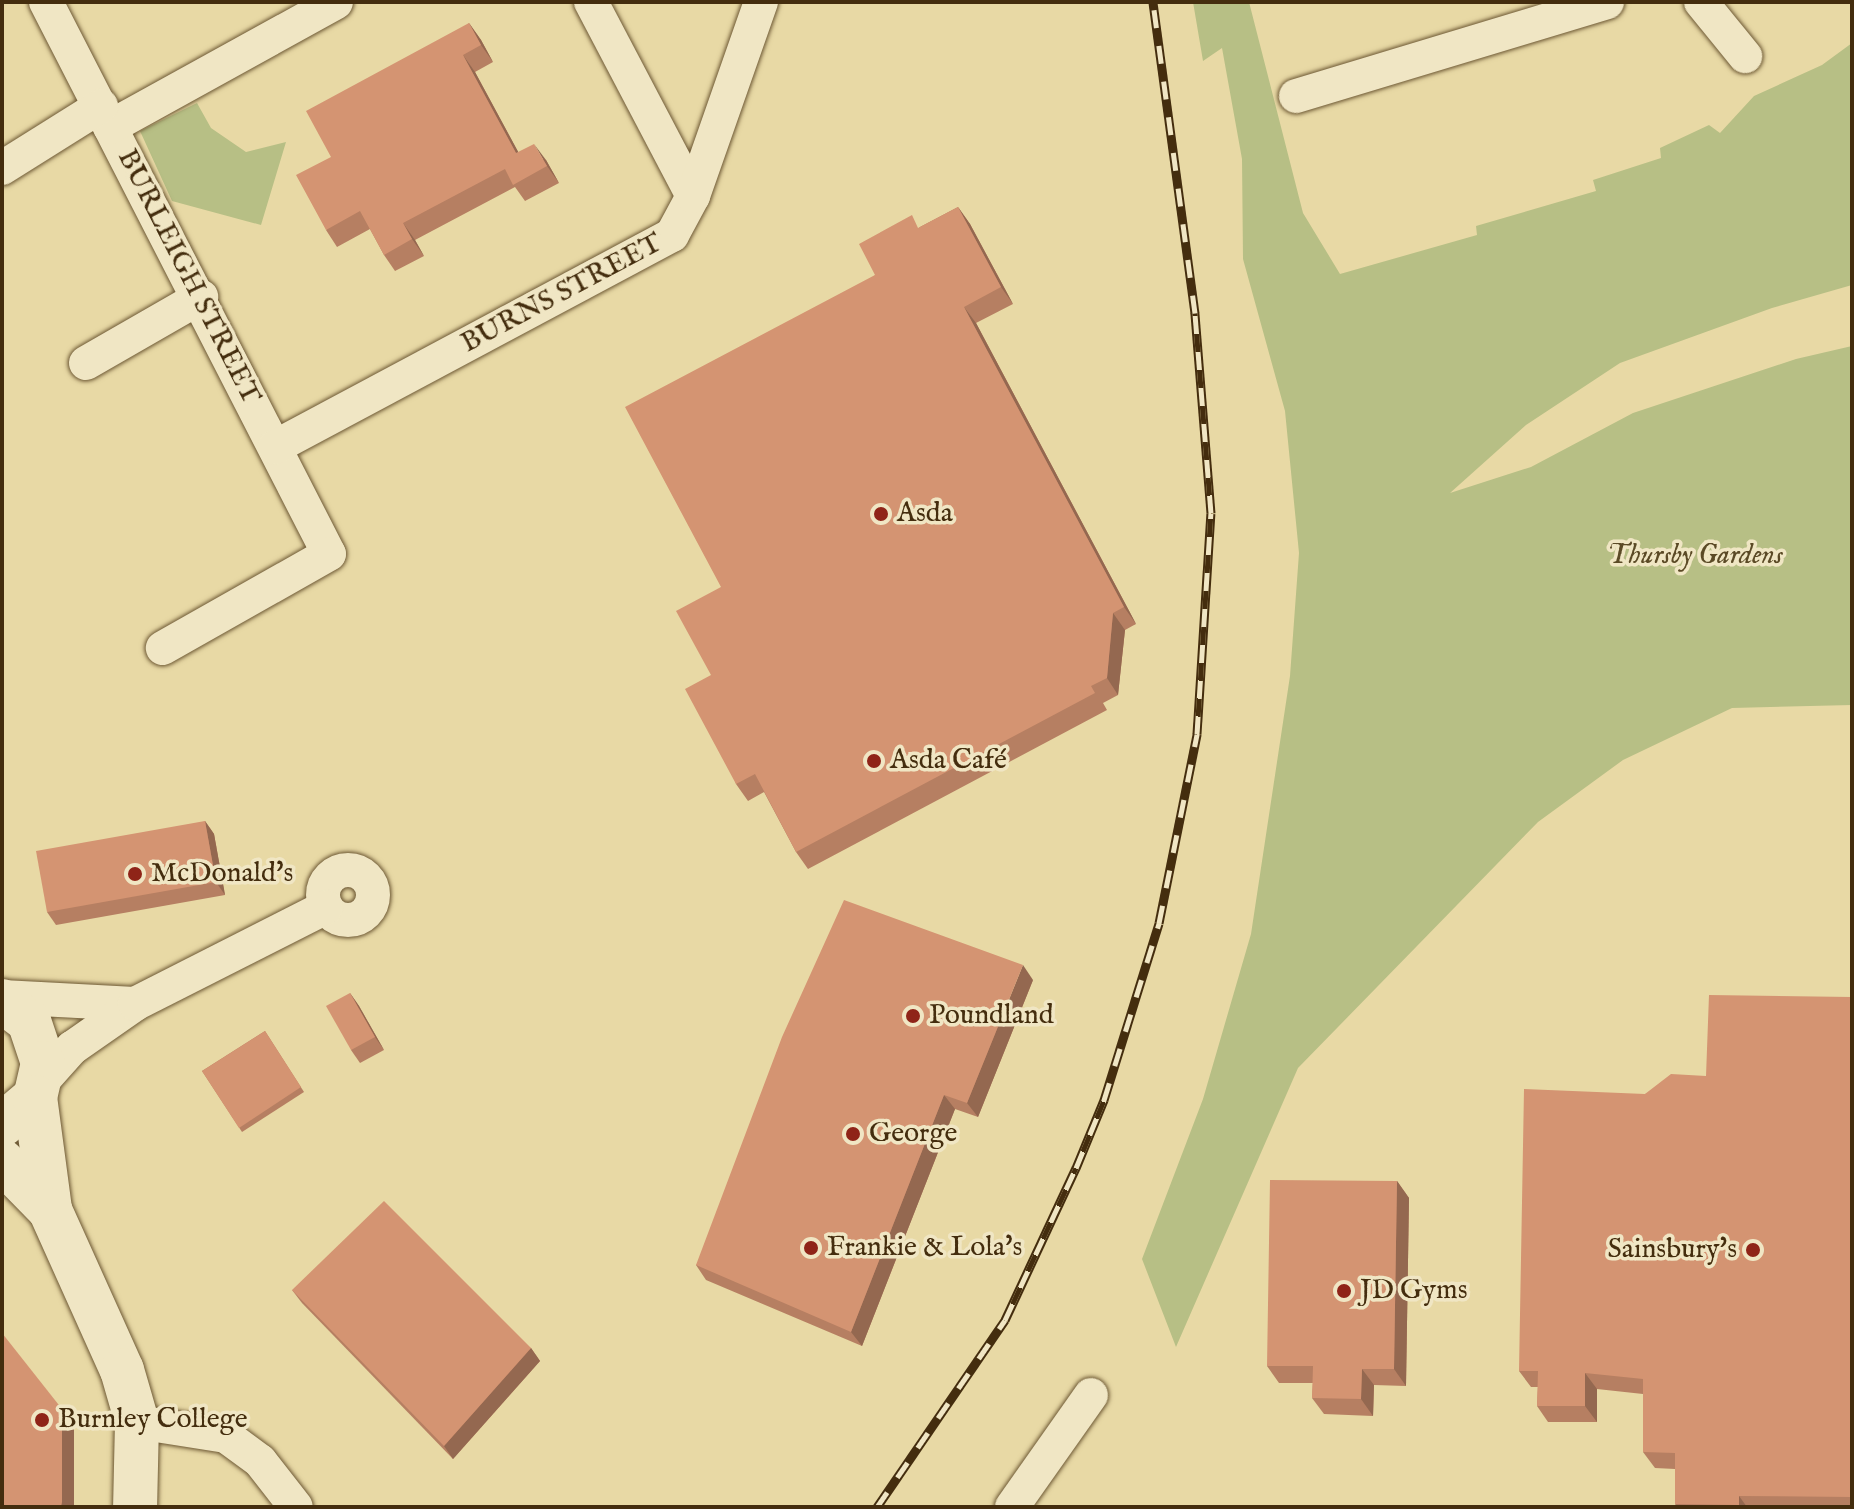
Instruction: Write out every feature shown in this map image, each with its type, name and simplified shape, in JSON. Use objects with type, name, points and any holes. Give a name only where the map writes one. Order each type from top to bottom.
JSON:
[{"type":"main road","points":[[2,999],[29,1021],[40,1041],[37,1091],[50,1210],[113,1347],[137,1422],[135,1507]]},
{"type":"main road","points":[[2,1125],[37,1091]]},
{"type":"main road","points":[[2,1161],[50,1210]]},
{"type":"street","name":"BURLEIGH STREET","points":[[46,2],[201,297],[329,554],[163,648]]},
{"type":"street","points":[[2,168],[336,2]]},
{"type":"street","points":[[591,2],[693,196]]},
{"type":"street","name":"BURNS STREET","points":[[275,447],[672,235],[693,196],[761,2]]},
{"type":"street","points":[[1296,96],[1607,2]]},
{"type":"street","points":[[1701,2],[1745,56]]},
{"type":"street","points":[[86,363],[201,297]]},
{"type":"street","points":[[37,1091],[72,1048],[135,1004],[326,907]]},
{"type":"street","points":[[2,999],[135,1004]]},
{"type":"street","points":[[1012,1507],[1091,1395]]},
{"type":"street","points":[[137,1422],[198,1428],[235,1441],[260,1461],[296,1507]]},
{"type":"green space","name":"Thursby Gardens","points":[[1193,2],[1249,2],[1303,213],[1340,274],[1477,235],[1476,226],[1596,191],[1593,180],[1661,158],[1660,148],[1709,125],[1720,133],[1754,96],[1822,65],[1852,43],[1852,285],[1772,308],[1620,363],[1526,425],[1450,493],[1531,467],[1633,413],[1796,359],[1852,346],[1852,705],[1732,708],[1623,760],[1538,822],[1298,1068],[1176,1347],[1142,1259],[1203,1099],[1251,934],[1290,676],[1299,553],[1285,411],[1243,259],[1242,159],[1222,48],[1203,61]]},
{"type":"green space","points":[[197,103],[211,128],[246,152],[286,142],[261,225],[172,201],[140,131]]},
{"type":"building","points":[[469,23],[481,45],[463,55],[516,153],[534,144],[547,166],[513,185],[505,169],[403,223],[412,239],[384,255],[360,211],[326,230],[296,175],[331,157],[306,111]]},
{"type":"building","name":"Asda","points":[[958,207],[1001,287],[964,307],[1124,607],[1113,613],[1107,678],[1091,686],[1095,693],[796,852],[755,774],[736,784],[685,689],[711,675],[676,611],[721,587],[625,407],[875,275],[859,244],[912,215],[918,228]]},
{"type":"building","points":[[205,821],[216,882],[47,912],[36,851]]},
{"type":"building","points":[[844,900],[1023,965],[967,1103],[944,1095],[851,1332],[696,1265],[782,1037]]},
{"type":"building","points":[[350,993],[375,1037],[351,1050],[326,1006]]},
{"type":"building","name":"Sainsbury's","points":[[1709,995],[1852,997],[1852,1497],[1739,1496],[1739,1505],[1675,1504],[1675,1453],[1643,1452],[1643,1379],[1585,1373],[1585,1406],[1537,1406],[1538,1371],[1519,1371],[1524,1089],[1645,1094],[1671,1074],[1706,1076]]},
{"type":"building","points":[[265,1031],[301,1087],[239,1128],[202,1071]]},
{"type":"building","name":"JD Gyms","points":[[1270,1180],[1397,1181],[1394,1369],[1362,1369],[1361,1399],[1312,1398],[1313,1366],[1267,1366]]},
{"type":"building","points":[[384,1201],[531,1348],[444,1446],[292,1290]]},
{"type":"building","points":[[2,1333],[62,1409],[61,1507],[2,1507]]},
{"type":"railway","points":[[877,1507],[1005,1320],[1076,1168],[1104,1100],[1159,923],[1197,734],[1211,513],[1195,313],[1153,2]]},
{"type":"place","name":"Asda","points":[[881,514]]},
{"type":"place","name":"Asda Café","points":[[874,761]]},
{"type":"place","name":"McDonald's","points":[[135,874]]},
{"type":"place","name":"Poundland","points":[[913,1016]]},
{"type":"place","name":"George","points":[[853,1134]]},
{"type":"place","name":"Frankie & Lola's","points":[[811,1248]]},
{"type":"place","name":"Sainsbury's","points":[[1753,1250]]},
{"type":"place","name":"JD Gyms","points":[[1344,1291]]},
{"type":"place","name":"Burnley College","points":[[42,1420]]}]
